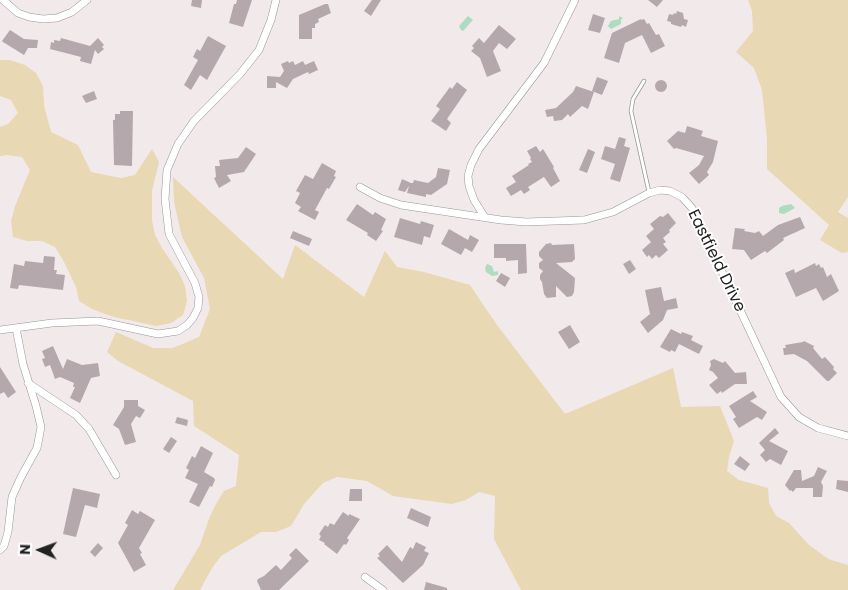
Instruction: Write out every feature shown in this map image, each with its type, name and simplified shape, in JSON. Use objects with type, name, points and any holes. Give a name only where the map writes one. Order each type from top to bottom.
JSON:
[{"type":"street","points":[[3,0],[18,13],[42,19],[57,18],[72,12],[87,0]]},
{"type":"street","points":[[0,330],[52,323],[98,321],[158,334],[178,331],[194,318],[198,308],[199,297],[195,283],[169,234],[165,199],[167,170],[178,144],[194,122],[240,74],[259,50],[271,20],[276,0]]},
{"type":"street","points":[[484,216],[474,200],[469,186],[468,176],[471,164],[479,149],[544,63],[575,0]]},
{"type":"street","name":"Eastfield Drive","points":[[360,187],[380,198],[401,205],[526,222],[584,220],[613,212],[649,193],[660,190],[682,197],[692,208],[781,397],[799,417],[818,428],[848,436]]},
{"type":"street","points":[[0,550],[4,546],[8,532],[12,497],[37,448],[41,427],[28,383],[16,328]]},
{"type":"street","points":[[28,383],[76,415],[89,429],[116,476]]},
{"type":"street","points":[[365,577],[383,590]]},
{"type":"lane","points":[[644,80],[632,99],[631,111],[649,193]]},
{"type":"shaded area","points":[[748,0],[848,0],[848,197],[838,212],[848,218],[848,252],[842,253],[820,240],[829,225],[767,169],[767,139],[762,90],[754,68],[736,52],[753,31],[752,11]]},
{"type":"shaded area","points":[[468,16],[473,20],[463,31],[459,26]]},
{"type":"shaded area","points":[[619,16],[623,18],[621,24],[611,29],[608,26],[611,21],[619,19]]},
{"type":"shaded area","points":[[0,60],[10,60],[25,65],[36,73],[43,86],[44,105],[51,132],[78,145],[91,172],[121,178],[135,175],[152,149],[159,162],[152,191],[152,220],[155,235],[185,286],[187,301],[183,315],[171,323],[156,326],[114,317],[92,309],[79,301],[76,287],[55,247],[42,241],[27,241],[13,237],[11,221],[30,170],[22,157],[0,156],[0,127],[8,124],[18,113],[11,100],[0,96]]},
{"type":"shaded area","points":[[173,177],[283,279],[295,245],[364,297],[385,251],[397,267],[424,272],[470,285],[497,325],[565,414],[673,368],[681,407],[720,406],[734,441],[727,471],[739,480],[768,488],[769,503],[776,516],[789,523],[808,544],[828,559],[848,565],[848,590],[521,590],[494,539],[495,496],[479,492],[466,500],[452,504],[393,496],[367,481],[337,477],[323,483],[304,504],[291,526],[276,532],[261,532],[221,556],[200,590],[173,590],[200,545],[216,504],[224,491],[236,486],[239,455],[194,426],[193,401],[118,361],[107,352],[116,332],[153,348],[173,348],[199,337],[210,309],[204,278],[182,237],[174,202]]},
{"type":"shaded area","points":[[791,204],[795,208],[784,214],[779,213],[779,208]]},
{"type":"shaded area","points":[[487,264],[492,266],[494,272],[498,271],[498,275],[492,276],[486,272]]},
{"type":"building","points":[[192,0],[202,0],[201,8],[191,6]]},
{"type":"building","points":[[237,0],[252,0],[243,27],[229,23],[234,4],[236,4]]},
{"type":"building","points":[[372,0],[381,0],[371,16],[364,11]]},
{"type":"building","points":[[648,0],[663,0],[657,7]]},
{"type":"building","points":[[328,4],[331,13],[318,19],[319,22],[315,24],[315,28],[312,28],[312,39],[299,39],[299,15]]},
{"type":"building","points":[[677,11],[683,13],[684,19],[688,20],[686,27],[671,24],[671,22],[667,21],[669,14],[676,14]]},
{"type":"building","points":[[593,14],[605,18],[600,33],[588,30]]},
{"type":"building","points":[[644,19],[647,24],[649,23],[656,35],[659,34],[665,46],[651,53],[642,35],[625,43],[619,63],[604,58],[612,33]]},
{"type":"building","points":[[499,25],[516,39],[507,49],[499,43],[493,51],[501,71],[487,77],[480,58],[471,51],[474,48],[472,46],[479,38],[484,43]]},
{"type":"building","points":[[10,30],[24,39],[38,40],[37,48],[28,48],[24,55],[3,42]]},
{"type":"building","points":[[208,36],[226,46],[207,80],[200,75],[191,90],[184,85],[198,60],[193,57],[197,49],[200,51]]},
{"type":"building","points":[[61,38],[90,46],[98,38],[104,45],[102,47],[104,49],[98,54],[95,50],[91,64],[80,61],[81,57],[50,49],[51,42],[54,43],[54,40],[60,41]]},
{"type":"building","points":[[288,61],[289,63],[293,61],[295,65],[303,61],[305,65],[314,61],[318,70],[309,74],[308,72],[293,79],[287,88],[276,82],[276,88],[267,88],[267,76],[280,77],[284,71],[281,64]]},
{"type":"building","points":[[597,77],[608,81],[602,95],[592,91]]},
{"type":"building","points":[[661,80],[667,86],[661,92],[655,86]]},
{"type":"building","points":[[457,82],[467,90],[447,119],[451,123],[446,131],[431,121],[440,109],[436,106],[450,87],[452,89]]},
{"type":"building","points":[[576,86],[594,92],[588,109],[582,106],[570,117],[568,114],[562,120],[554,121],[553,116],[547,117],[545,110],[556,108],[573,92]]},
{"type":"building","points":[[94,91],[97,99],[86,103],[82,96]]},
{"type":"building","points":[[120,111],[133,111],[132,166],[114,165],[113,120],[115,120],[115,114],[120,114]]},
{"type":"building","points":[[687,126],[703,131],[701,136],[718,141],[713,162],[707,172],[709,175],[699,184],[689,173],[699,165],[704,156],[674,149],[667,141],[678,131],[685,133]]},
{"type":"building","points":[[619,137],[626,139],[624,146],[630,148],[620,182],[610,179],[615,164],[601,159],[605,146],[615,149]]},
{"type":"building","points":[[536,146],[540,152],[543,149],[560,181],[551,187],[544,177],[528,187],[530,190],[524,194],[521,190],[511,196],[506,188],[516,182],[512,176],[532,162],[527,151]]},
{"type":"building","points":[[246,147],[256,154],[244,172],[227,175],[231,181],[219,188],[214,178],[216,177],[215,166],[220,166],[219,160],[238,158]]},
{"type":"building","points":[[588,149],[595,152],[587,173],[579,170]]},
{"type":"building","points":[[322,163],[336,171],[334,176],[336,177],[329,189],[327,188],[315,210],[319,212],[315,220],[298,211],[301,207],[295,203],[300,193],[296,191],[305,175],[313,179]]},
{"type":"building","points":[[438,168],[450,170],[447,184],[431,195],[426,194],[426,197],[407,193],[409,186],[405,192],[398,190],[402,179],[411,183],[414,180],[428,183],[436,177]]},
{"type":"building","points":[[357,204],[373,215],[375,212],[386,219],[381,230],[383,231],[376,241],[367,235],[368,233],[346,220]]},
{"type":"building","points":[[668,213],[676,223],[663,238],[666,242],[663,244],[668,250],[659,258],[656,255],[652,259],[649,255],[647,257],[642,250],[651,242],[646,236],[654,229],[650,224],[660,216],[663,217]]},
{"type":"building","points":[[800,217],[805,228],[783,238],[784,240],[767,253],[765,251],[751,260],[744,250],[732,249],[735,228],[755,233],[759,231],[763,236],[778,225]]},
{"type":"building","points":[[400,218],[420,224],[421,221],[434,225],[430,238],[424,236],[422,245],[394,237]]},
{"type":"building","points":[[449,229],[468,240],[470,235],[479,240],[472,252],[465,248],[461,255],[441,244]]},
{"type":"building","points":[[293,231],[312,239],[309,246],[290,238]]},
{"type":"building","points":[[551,243],[552,245],[574,244],[575,259],[572,262],[556,263],[575,278],[572,296],[567,297],[556,286],[556,297],[547,298],[544,294],[540,279],[543,271],[539,268],[539,263],[543,260],[539,256],[539,252],[546,244]]},
{"type":"building","points":[[494,244],[526,244],[527,273],[518,274],[518,260],[506,261],[506,258],[494,258]]},
{"type":"building","points":[[44,256],[55,257],[54,270],[57,270],[56,274],[65,275],[63,290],[19,285],[18,289],[10,288],[14,264],[24,266],[25,261],[43,263]]},
{"type":"building","points":[[630,260],[636,269],[629,274],[623,264]]},
{"type":"building","points":[[815,263],[816,266],[819,264],[821,268],[823,267],[827,277],[831,274],[839,291],[823,301],[816,288],[796,297],[785,273],[794,269],[795,273]]},
{"type":"building","points":[[501,273],[510,278],[505,287],[496,281]]},
{"type":"building","points":[[661,287],[664,301],[676,298],[678,308],[667,310],[663,320],[648,333],[640,322],[650,314],[645,290]]},
{"type":"building","points":[[570,325],[580,342],[569,349],[558,332]]},
{"type":"building","points":[[671,329],[681,334],[682,332],[693,336],[691,340],[703,346],[699,354],[679,344],[675,352],[671,350],[670,352],[660,347]]},
{"type":"building","points":[[804,341],[814,346],[813,348],[822,359],[825,357],[834,367],[833,369],[837,373],[829,381],[807,361],[794,354],[784,355],[783,348],[786,348],[785,345]]},
{"type":"building","points":[[53,346],[63,369],[67,359],[82,365],[98,363],[100,376],[91,378],[80,403],[70,398],[75,387],[73,387],[74,383],[60,377],[55,379],[50,365],[45,367],[42,359],[45,358],[42,351]]},
{"type":"building","points":[[714,359],[723,363],[725,361],[735,373],[746,372],[747,384],[735,384],[722,393],[721,391],[717,394],[709,385],[718,378],[709,370],[710,361]]},
{"type":"building","points":[[0,367],[16,392],[8,398],[4,392],[0,394]]},
{"type":"building","points":[[753,391],[757,397],[750,401],[767,412],[762,420],[757,417],[739,428],[733,419],[736,417],[729,406]]},
{"type":"building","points":[[124,400],[138,400],[138,406],[145,410],[140,418],[136,416],[131,424],[136,442],[125,445],[119,429],[113,425],[124,407]]},
{"type":"building","points":[[177,417],[188,420],[187,426],[175,423]]},
{"type":"building","points":[[775,428],[779,433],[769,441],[788,451],[781,465],[770,459],[766,462],[760,455],[765,450],[759,443]]},
{"type":"building","points":[[171,437],[177,441],[169,453],[163,449]]},
{"type":"building","points":[[201,446],[213,453],[204,472],[215,480],[199,507],[189,502],[198,484],[185,478],[189,470],[186,468],[192,456],[195,458]]},
{"type":"building","points":[[740,456],[750,464],[745,471],[734,464]]},
{"type":"building","points":[[818,467],[827,471],[821,482],[823,486],[822,497],[813,497],[813,488],[796,488],[793,492],[785,485],[794,470],[801,470],[802,481],[814,476]]},
{"type":"building","points":[[837,480],[848,481],[848,492],[836,489]]},
{"type":"building","points":[[73,488],[100,494],[97,508],[85,505],[76,537],[63,534]]},
{"type":"building","points":[[350,489],[362,489],[362,501],[349,501]]},
{"type":"building","points":[[411,508],[431,517],[428,527],[407,518]]},
{"type":"building","points":[[132,510],[138,514],[140,511],[155,520],[139,548],[146,565],[134,572],[118,543],[128,525],[125,523]]},
{"type":"building","points":[[343,512],[360,519],[347,538],[349,540],[346,545],[344,544],[337,554],[319,540],[321,536],[319,534],[325,525],[328,527],[330,523],[334,525]]},
{"type":"building","points":[[416,542],[426,547],[424,551],[429,553],[423,565],[403,583],[377,558],[380,556],[378,554],[387,545],[402,562],[410,547],[413,549]]},
{"type":"building","points":[[98,543],[103,548],[95,557],[90,552]]},
{"type":"building","points":[[296,548],[309,561],[279,590],[261,590],[258,579],[276,565],[281,570],[292,558],[289,555]]},
{"type":"building","points":[[426,582],[447,588],[447,590],[424,590]]}]
